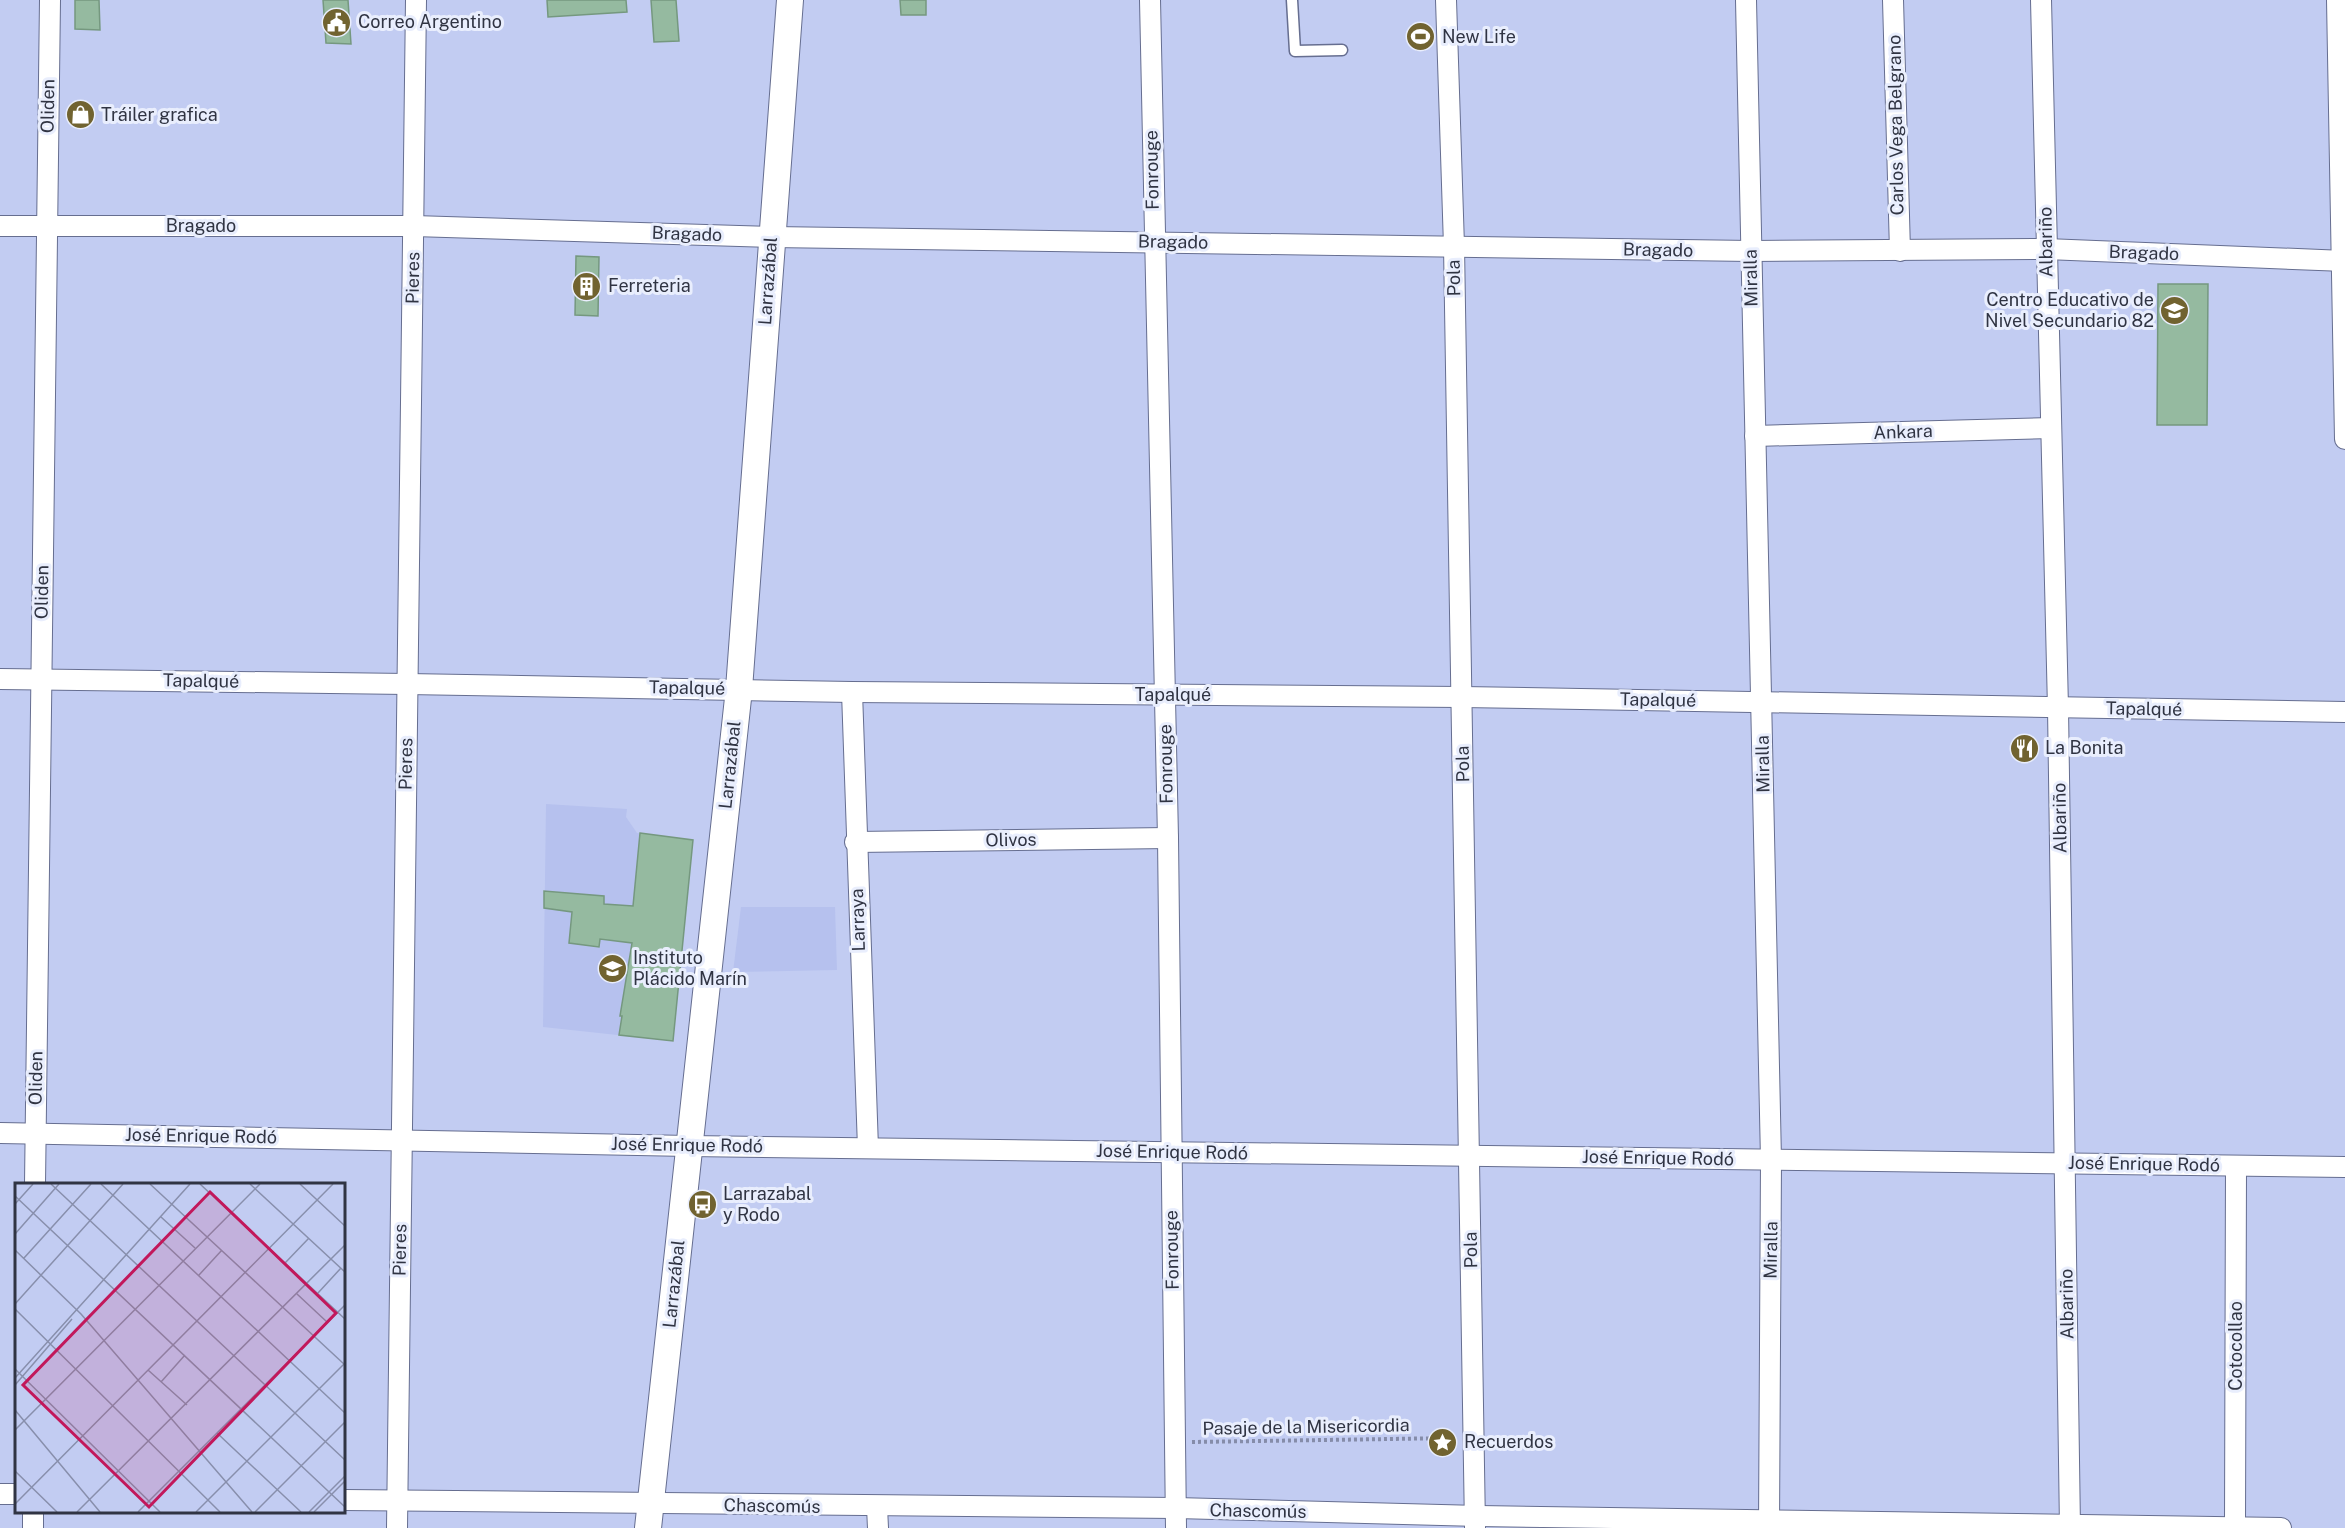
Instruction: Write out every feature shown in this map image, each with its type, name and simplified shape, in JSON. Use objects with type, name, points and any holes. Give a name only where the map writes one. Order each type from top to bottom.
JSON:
[{"type":"street","name":"Oliden","points":[[35,1183],[50,0]]},
{"type":"street","name":"Pieres","points":[[397,1528],[416,0]]},
{"type":"street","name":"Larrazábal","points":[[649,1516],[739,689],[790,0]]},
{"type":"street","name":"Fonrouge","points":[[1150,0],[1167,838],[1176,1518]]},
{"type":"street","name":"Pola","points":[[1446,0],[1454,246],[1475,1522]]},
{"type":"street","name":"Miralla","points":[[1746,0],[1771,1160],[1769,1524]]},
{"type":"street","name":"Carlos Vega Belgrano","points":[[1893,0],[1900,251]]},
{"type":"street","name":"Albariño","points":[[2041,0],[2058,708],[2070,1526]]},
{"type":"street","points":[[2337,0],[2345,439]]},
{"type":"street","name":"Bragado","points":[[0,226],[414,226],[772,237],[1751,251],[2046,249],[2343,261]]},
{"type":"street","name":"Ankara","points":[[1755,436],[2051,428]]},
{"type":"street","name":"Tapalqué","points":[[0,679],[852,692],[1462,697],[2345,712]]},
{"type":"street","name":"Larraya","points":[[852,692],[855,842],[867,1148]]},
{"type":"street","name":"Olivos","points":[[855,842],[1167,838]]},
{"type":"street","name":"José Enrique Rodó","points":[[0,1133],[689,1146],[2345,1167]]},
{"type":"street","name":"Cotocollao","points":[[2235,1527],[2236,1166]]},
{"type":"street","name":"Chascomús","points":[[345,1500],[649,1516],[877,1507],[1176,1518],[2281,1528]]},
{"type":"street","points":[[877,1507],[878,1528]]},
{"type":"lane","points":[[1292,0],[1294,51],[1342,50]]},
{"type":"path","name":"Pasaje de la Misericordia","points":[[1174,1442],[1474,1438]]},
{"type":"shaded area","name":"Instituto Plácido Marín","points":[[546,804],[627,809],[626,817],[637,833],[693,840],[673,1041],[543,1027]]},
{"type":"shaded area","points":[[741,907],[835,907],[837,970],[733,972]]},
{"type":"building","points":[[75,0],[99,0],[100,30],[75,29]]},
{"type":"building","name":"Correo Argentino","points":[[323,0],[348,0],[351,44],[326,43]]},
{"type":"building","points":[[547,0],[626,0],[627,12],[548,17]]},
{"type":"building","points":[[651,0],[676,0],[679,41],[654,42]]},
{"type":"building","points":[[900,0],[926,0],[926,15],[901,15]]},
{"type":"building","name":"Ferreteria","points":[[576,256],[599,257],[598,316],[575,315]]},
{"type":"building","points":[[2158,284],[2208,284],[2207,425],[2157,425]]},
{"type":"building","points":[[640,833],[693,840],[673,1041],[619,1035],[632,943],[600,939],[599,947],[569,943],[572,912],[544,908],[544,891],[604,896],[604,904],[633,906]]},
{"type":"place","name":"Correo Argentino","points":[[337,22]]},
{"type":"place","name":"New Life","points":[[1421,37]]},
{"type":"place","name":"Tráiler grafica","points":[[80,115]]},
{"type":"place","name":"Ferreteria","points":[[587,286]]},
{"type":"place","name":"Centro Educativo de Nivel Secundario 82","points":[[2175,310]]},
{"type":"place","name":"La Bonita","points":[[2024,748]]},
{"type":"place","name":"Instituto Plácido Marín","points":[[612,968]]},
{"type":"place","name":"Larrazabal y Rodo","points":[[702,1204]]},
{"type":"place","name":"Recuerdos","points":[[1443,1442]]}]
